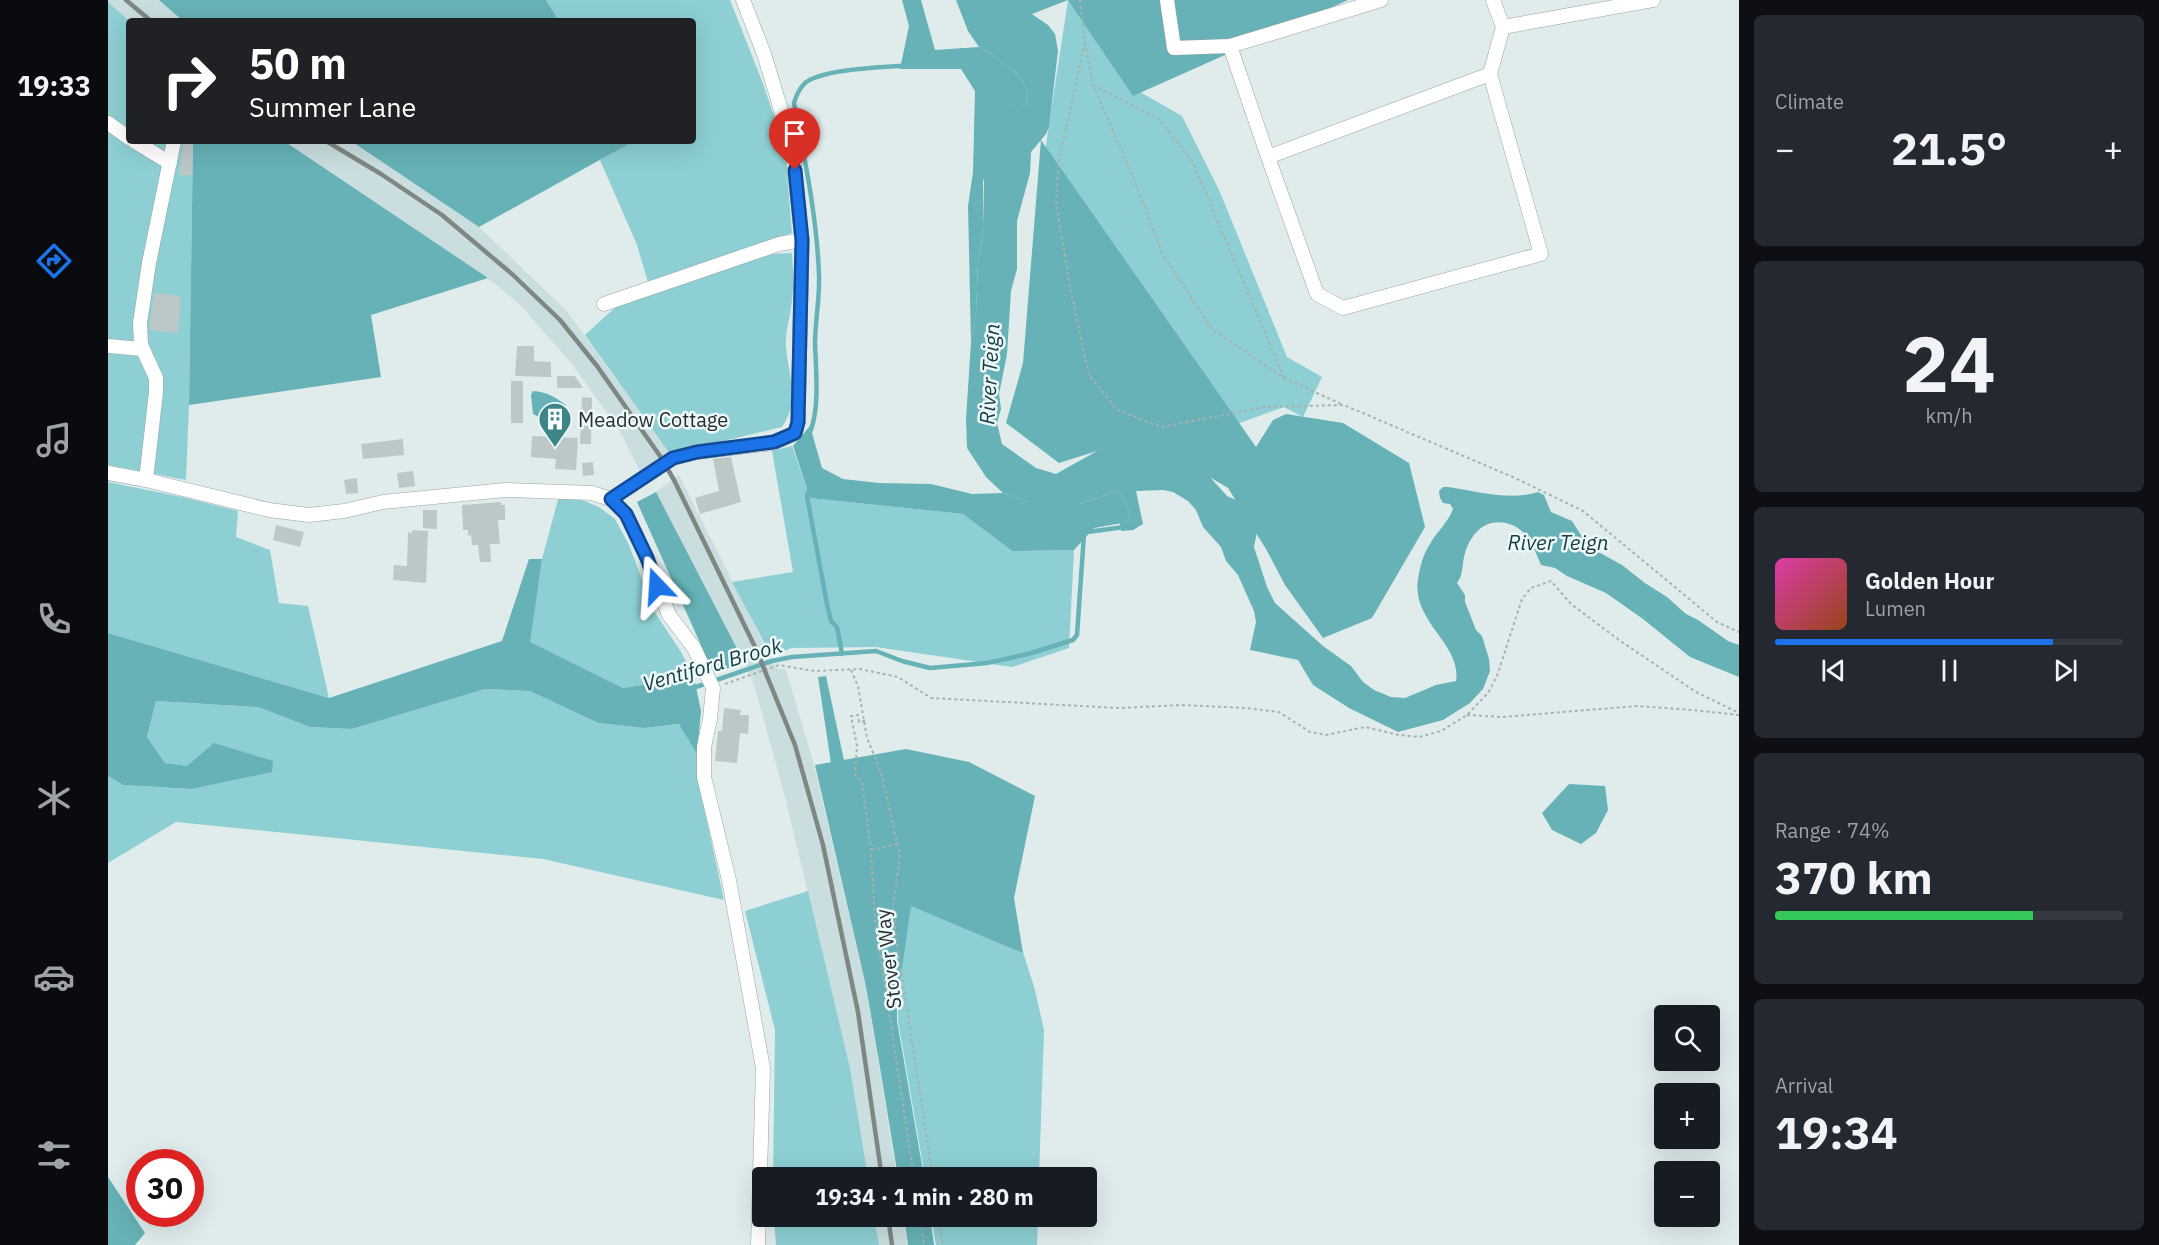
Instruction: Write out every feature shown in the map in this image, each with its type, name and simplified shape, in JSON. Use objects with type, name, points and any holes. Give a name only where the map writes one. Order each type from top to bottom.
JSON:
[{"type":"street","points":[[611,499],[673,458],[697,452],[774,442],[795,433],[798,422],[802,240],[792,146],[764,54],[743,0]]},
{"type":"street","points":[[1167,0],[1174,48],[1230,46],[1381,0]]},
{"type":"street","points":[[1230,46],[1317,294],[1343,308],[1541,254],[1490,74],[1503,27],[1493,0]]},
{"type":"street","points":[[1503,27],[1653,0]]},
{"type":"street","points":[[1268,157],[1490,74]]},
{"type":"street","points":[[108,123],[126,136]]},
{"type":"street","points":[[139,144],[170,163]]},
{"type":"street","points":[[146,480],[156,378],[142,349],[140,323],[143,296],[173,144]]},
{"type":"street","points":[[604,304],[779,244],[802,240]]},
{"type":"street","points":[[108,346],[142,349]]},
{"type":"street","points":[[108,474],[146,480],[269,510],[309,515],[344,511],[383,502],[505,490],[592,493],[611,499],[626,514],[647,558],[669,615],[694,648],[711,681],[710,718],[704,747],[704,777],[729,880],[763,1068],[758,1245]]},
{"type":"path","points":[[1080,0],[1084,40],[1093,84],[1133,177],[1162,253],[1212,329],[1284,378],[1515,478],[1583,511],[1717,622],[1739,632]]},
{"type":"path","points":[[1084,40],[1059,161],[1056,202],[1071,291],[1089,375],[1117,410],[1162,427],[1265,407],[1344,405]]},
{"type":"path","points":[[1093,84],[1159,119],[1192,160],[1284,378]]},
{"type":"path","points":[[711,681],[779,665],[815,671],[868,671],[898,677],[931,698],[1119,708],[1182,705],[1246,708],[1279,712],[1310,732],[1326,735],[1365,727],[1419,737],[1441,731],[1467,715],[1488,693],[1497,676],[1522,599],[1531,588],[1551,581],[1570,604],[1619,640],[1695,692],[1739,714]]},
{"type":"path","name":"Stover Way","points":[[851,670],[858,686],[867,738],[880,772],[900,855],[900,869],[893,907],[896,938],[931,1167]]},
{"type":"path","points":[[1467,715],[1502,717],[1637,706],[1739,714]]},
{"type":"path","points":[[865,721],[859,722],[858,715],[851,716],[857,746],[855,774],[862,782],[872,850],[875,920],[912,1167]]},
{"type":"path","points":[[872,850],[897,844]]},
{"type":"path","points":[[922,1227],[924,1245]]},
{"type":"path","points":[[940,1227],[942,1245]]},
{"type":"shaded area","points":[[108,0],[159,0],[180,18],[126,18]]},
{"type":"shaded area","points":[[159,0],[546,0],[557,18],[180,18]]},
{"type":"shaded area","points":[[546,0],[730,0],[785,148],[792,233],[648,282],[637,245],[600,160],[627,144],[696,144],[696,18],[557,18]]},
{"type":"shaded area","points":[[902,0],[921,0],[935,50],[979,47],[995,56],[1017,74],[1028,92],[1026,104],[1019,108],[1015,108],[1005,100],[983,182],[984,228],[978,263],[976,313],[971,342],[968,206],[973,172],[975,91],[961,69],[900,69],[909,26]]},
{"type":"shaded area","points":[[994,0],[1068,0],[996,28]]},
{"type":"shaded area","points":[[1068,0],[1140,92],[1182,116],[1220,192],[1287,357],[1322,377],[1303,417],[1284,407],[1204,436],[1042,171]]},
{"type":"shaded area","points":[[1068,0],[1348,0],[1133,96]]},
{"type":"shaded area","points":[[108,2],[126,18],[126,144],[193,144],[186,480],[108,465]]},
{"type":"shaded area","points":[[1041,140],[1256,447],[1273,420],[1286,414],[1343,423],[1409,463],[1425,527],[1372,618],[1323,638],[1285,585],[1266,549],[1228,488],[1213,479],[1129,441],[1059,463],[1006,423],[1023,363]]},
{"type":"shaded area","points":[[193,144],[288,144],[488,278],[371,315],[381,377],[189,405]]},
{"type":"shaded area","points":[[288,144],[355,144],[479,227],[566,310],[670,454],[640,471],[621,433],[572,364],[519,304],[488,278]]},
{"type":"shaded area","points":[[355,144],[628,144],[479,227]]},
{"type":"shaded area","points":[[792,253],[793,294],[786,340],[792,397],[788,417],[782,427],[670,454],[585,335],[620,303],[771,254]]},
{"type":"shaded area","points":[[533,391],[547,394],[566,405],[564,411],[557,417],[548,419],[533,414],[531,395]]},
{"type":"shaded area","points":[[810,426],[822,468],[843,479],[879,483],[931,484],[972,494],[1003,493],[1029,502],[1079,504],[1120,490],[1130,513],[1128,522],[1094,528],[1074,550],[1012,551],[963,514],[810,498],[793,446]]},
{"type":"shaded area","points":[[792,446],[810,498],[963,514],[1012,551],[1074,550],[1069,648],[1012,667],[876,647],[791,648],[772,657],[732,582],[793,572],[772,451]]},
{"type":"shaded area","points":[[679,475],[776,668],[786,670],[813,761],[867,992],[895,1167],[866,1167],[850,1068],[786,801],[755,688],[745,664],[656,492]]},
{"type":"shaded area","points":[[108,482],[238,511],[236,537],[270,550],[279,603],[308,606],[329,698],[108,633]]},
{"type":"shaded area","points":[[656,492],[745,664],[713,672],[637,502]]},
{"type":"shaded area","points":[[559,496],[582,500],[599,507],[615,519],[629,545],[654,611],[681,652],[694,677],[623,688],[529,642],[542,559]]},
{"type":"shaded area","points":[[529,559],[542,559],[530,642],[623,688],[694,677],[701,711],[697,754],[679,724],[644,728],[598,723],[530,691],[485,689],[352,729],[310,727],[258,707],[156,701],[147,737],[165,763],[187,766],[214,743],[273,761],[272,772],[191,789],[123,785],[108,776],[108,633],[329,698],[502,641]]},
{"type":"shaded area","points":[[485,689],[530,691],[598,723],[644,728],[680,724],[697,754],[697,775],[724,900],[543,859],[176,822],[108,863],[108,776],[123,785],[191,789],[187,766],[165,763],[147,737],[156,701],[258,707],[310,727],[352,729]]},
{"type":"shaded area","points":[[906,749],[969,762],[1035,796],[1014,898],[1023,953],[911,906],[897,1003],[897,1021],[922,1167],[896,1167],[868,995],[815,765]]},
{"type":"shaded area","points":[[1569,784],[1605,786],[1608,810],[1596,833],[1581,844],[1552,830],[1542,813]]},
{"type":"shaded area","points":[[808,891],[850,1068],[866,1167],[773,1167],[775,1030],[745,911]]},
{"type":"shaded area","points":[[909,902],[1022,949],[1044,1030],[1039,1167],[923,1167],[898,1021]]},
{"type":"shaded area","points":[[108,1177],[126,1204],[126,1227],[141,1227],[145,1233],[135,1245],[108,1245]]},
{"type":"shaded area","points":[[775,1227],[876,1227],[879,1245],[776,1245]]},
{"type":"shaded area","points":[[876,1227],[904,1227],[907,1245],[879,1245]]},
{"type":"shaded area","points":[[905,1227],[931,1227],[934,1245],[908,1245]]},
{"type":"shaded area","points":[[933,1227],[1038,1227],[1037,1245],[936,1245]]},
{"type":"water","name":"River Teign","points":[[956,0],[1011,0],[1048,25],[1055,34],[1058,51],[1049,127],[1031,152],[1030,173],[1017,221],[1017,269],[1011,291],[1007,354],[999,394],[1001,409],[997,423],[1002,444],[1036,468],[1056,474],[1097,451],[1129,441],[1146,445],[1209,476],[1227,496],[1254,508],[1258,527],[1254,547],[1267,587],[1275,603],[1323,646],[1351,666],[1363,682],[1374,690],[1391,697],[1405,698],[1436,685],[1456,681],[1456,668],[1452,656],[1422,608],[1418,594],[1418,579],[1424,556],[1453,509],[1450,504],[1443,503],[1440,498],[1439,491],[1443,487],[1516,496],[1538,492],[1544,495],[1551,512],[1572,521],[1586,543],[1593,549],[1622,565],[1667,597],[1686,614],[1728,641],[1739,645],[1739,677],[1690,657],[1606,593],[1567,576],[1555,568],[1541,565],[1532,545],[1519,529],[1506,523],[1490,523],[1478,530],[1469,542],[1457,583],[1465,595],[1465,602],[1476,630],[1482,636],[1489,659],[1490,671],[1483,689],[1470,703],[1443,720],[1398,732],[1349,708],[1313,685],[1298,660],[1250,650],[1256,622],[1254,611],[1238,575],[1226,561],[1221,547],[1203,527],[1196,510],[1188,501],[1173,492],[1163,490],[1136,491],[1143,524],[1133,530],[1121,531],[1120,523],[1128,522],[1130,513],[1120,490],[1079,504],[1062,506],[1029,502],[1003,493],[986,477],[967,448],[966,419],[978,263],[984,228],[984,176],[992,123],[1005,99],[1015,108],[1019,108],[1026,104],[1028,92],[1017,74],[995,56],[979,47],[968,31]]},
{"type":"water","points":[[826,676],[845,765],[860,786],[856,816],[894,1059],[878,1055],[855,923],[818,677]]},
{"type":"building","points":[[183,144],[193,144],[192,175],[179,175]]},
{"type":"building","points":[[154,293],[181,296],[178,333],[149,330]]},
{"type":"building","points":[[517,346],[534,346],[534,361],[551,362],[551,377],[515,376]]},
{"type":"building","points":[[557,376],[575,376],[583,388],[557,388]]},
{"type":"building","points":[[511,381],[523,381],[523,423],[511,423]]},
{"type":"building","points":[[582,397],[592,398],[591,444],[580,444]]},
{"type":"building","name":"Meadow Cottage","points":[[532,436],[578,438],[576,470],[555,469],[556,459],[531,457]]},
{"type":"building","points":[[403,439],[404,455],[363,459],[361,444]]},
{"type":"building","points":[[731,457],[741,502],[700,514],[695,498],[719,491],[713,459]]},
{"type":"building","points":[[593,462],[594,475],[583,476],[582,463]]},
{"type":"building","points":[[413,471],[415,486],[399,488],[397,473]]},
{"type":"building","points":[[357,478],[358,493],[346,494],[344,480]]},
{"type":"building","points":[[501,502],[501,505],[505,505],[505,520],[498,520],[500,544],[490,544],[491,562],[480,562],[478,545],[472,545],[468,530],[463,530],[462,505]]},
{"type":"building","points":[[423,510],[437,510],[437,529],[423,528]]},
{"type":"building","points":[[276,525],[304,532],[300,547],[273,540]]},
{"type":"building","points":[[412,530],[428,531],[426,583],[393,580],[394,565],[407,566],[408,532],[412,533]]},
{"type":"building","points":[[724,708],[741,710],[740,715],[749,715],[748,734],[740,733],[737,763],[715,761],[718,731],[722,731]]},
{"type":"waterway","points":[[842,654],[837,627],[831,621],[827,604],[807,496],[810,484],[802,446],[813,424],[815,411],[817,383],[815,335],[819,275],[813,211],[794,103],[805,83],[826,74],[915,65],[924,62],[921,33],[913,0]]},
{"type":"waterway","name":"Ventiford Brook","points":[[108,647],[131,654],[163,654],[173,657],[195,677],[270,686],[284,694],[351,707],[362,704],[383,688],[438,667],[508,646],[522,649],[600,695],[630,704],[693,688],[772,661],[792,657],[876,651],[930,668],[987,663],[1028,654],[1073,640],[1077,635],[1084,534],[1124,527]]},
{"type":"railway","points":[[126,0],[147,18]]},
{"type":"railway","points":[[331,144],[442,215],[512,274],[560,320],[597,366],[660,456],[674,480],[756,649],[795,745],[823,845],[858,1012],[880,1167]]},
{"type":"railway","points":[[890,1227],[892,1245]]},
{"type":"place","name":"Meadow Cottage","points":[[555,448]]},
{"type":"route","points":[[657,586],[647,558],[626,514],[611,499],[673,458],[697,452],[774,442],[795,433],[798,422],[802,240],[795,170]]}]
